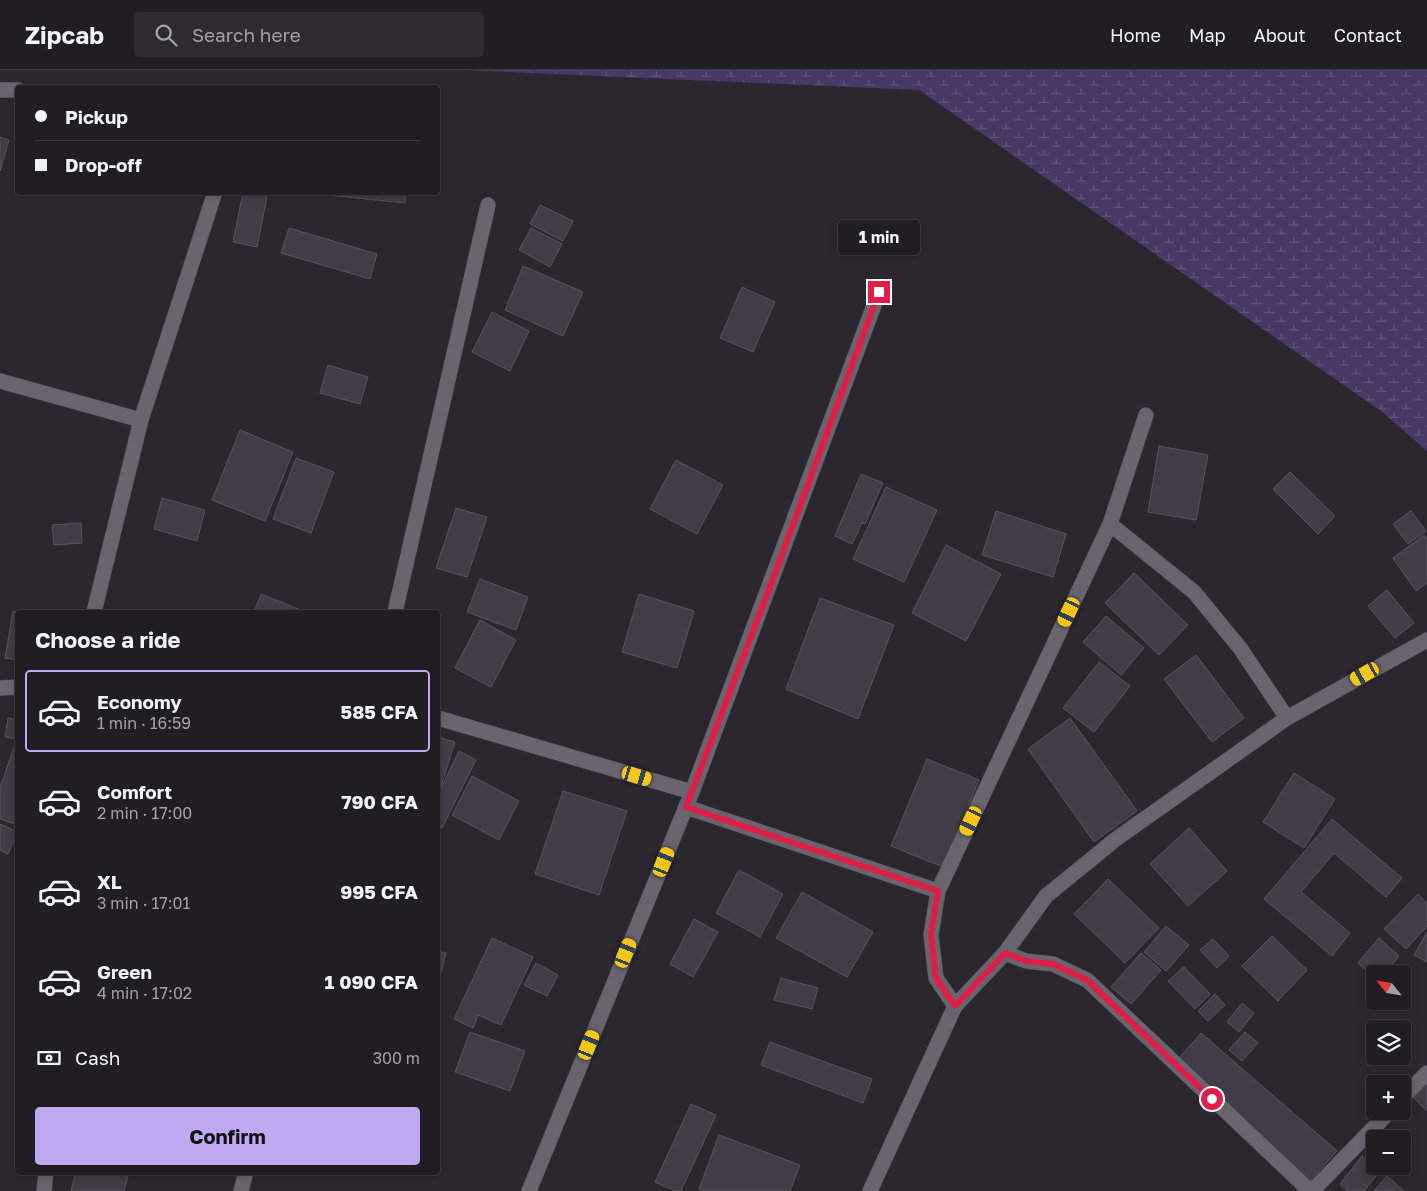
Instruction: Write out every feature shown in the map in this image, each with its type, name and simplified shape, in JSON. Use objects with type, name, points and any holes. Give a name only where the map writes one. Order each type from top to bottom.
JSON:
[{"type":"street","points":[[0,90],[15,90]]},
{"type":"street","points":[[94,610],[140,420],[214,195]]},
{"type":"street","points":[[395,610],[488,205]]},
{"type":"street","points":[[529,1191],[692,792],[879,292]]},
{"type":"street","points":[[0,381],[140,420]]},
{"type":"street","points":[[955,1006],[936,978],[931,934],[938,891],[1110,524],[1146,415]]},
{"type":"street","points":[[1110,524],[1194,592],[1240,648],[1287,718]]},
{"type":"street","points":[[870,1191],[955,1006],[1005,953],[1046,896],[1116,839],[1287,718],[1427,640]]},
{"type":"street","points":[[0,688],[15,687]]},
{"type":"street","points":[[440,719],[692,792]]},
{"type":"street","points":[[686,807],[938,891]]},
{"type":"street","points":[[1005,953],[1026,961],[1053,964],[1087,980],[1311,1191],[1381,1120]]},
{"type":"street","points":[[1411,1089],[1427,1073]]},
{"type":"street","points":[[44,1191],[46,1175]]},
{"type":"street","points":[[241,1191],[245,1175]]},
{"type":"green space","points":[[465,70],[1427,70],[1427,451],[1381,411],[919,90]]},
{"type":"building","points":[[0,137],[9,140],[0,171]]},
{"type":"building","points":[[242,195],[267,195],[257,247],[233,242]]},
{"type":"building","points":[[327,195],[406,195],[405,203]]},
{"type":"building","points":[[540,205],[573,221],[563,241],[530,224]]},
{"type":"building","points":[[289,228],[377,254],[370,279],[281,253]]},
{"type":"building","points":[[531,228],[562,244],[550,267],[519,250]]},
{"type":"building","points":[[523,266],[583,292],[563,336],[505,310]]},
{"type":"building","points":[[742,287],[775,302],[753,352],[720,338]]},
{"type":"building","points":[[492,312],[529,331],[510,371],[472,352]]},
{"type":"building","points":[[328,365],[368,377],[360,404],[320,393]]},
{"type":"building","points":[[240,430],[293,452],[265,521],[212,500]]},
{"type":"building","points":[[1159,446],[1208,455],[1196,520],[1148,512]]},
{"type":"building","points":[[296,458],[334,472],[311,533],[273,519]]},
{"type":"building","points":[[676,460],[723,485],[697,534],[650,509]]},
{"type":"building","points":[[1290,472],[1335,516],[1318,534],[1273,489]]},
{"type":"building","points":[[861,474],[883,483],[865,524],[862,523],[852,544],[835,536]]},
{"type":"building","points":[[886,487],[937,510],[904,582],[853,559]]},
{"type":"building","points":[[162,498],[205,510],[197,541],[154,529]]},
{"type":"building","points":[[456,508],[487,517],[467,577],[436,568]]},
{"type":"building","points":[[996,511],[1066,534],[1053,577],[982,555]]},
{"type":"building","points":[[1411,511],[1426,531],[1408,544],[1393,524]]},
{"type":"building","points":[[81,523],[82,543],[54,545],[52,525]]},
{"type":"building","points":[[1424,535],[1427,539],[1427,583],[1416,591],[1393,558]]},
{"type":"building","points":[[946,545],[1001,574],[966,641],[912,613]]},
{"type":"building","points":[[1134,573],[1188,625],[1159,655],[1105,603]]},
{"type":"building","points":[[480,579],[528,597],[516,630],[467,612]]},
{"type":"building","points":[[1387,590],[1414,623],[1395,638],[1368,606]]},
{"type":"building","points":[[261,594],[301,610],[255,610]]},
{"type":"building","points":[[639,594],[694,611],[677,668],[622,652]]},
{"type":"building","points":[[820,598],[894,625],[858,719],[786,689]]},
{"type":"building","points":[[13,611],[15,611],[15,660],[5,658]]},
{"type":"building","points":[[1106,616],[1144,648],[1121,675],[1083,642]]},
{"type":"building","points":[[480,620],[516,640],[491,687],[455,668]]},
{"type":"building","points":[[1196,655],[1244,718],[1212,742],[1164,679]]},
{"type":"building","points":[[1099,662],[1130,686],[1094,732],[1063,708]]},
{"type":"building","points":[[8,718],[15,719],[15,739],[5,737]]},
{"type":"building","points":[[1070,718],[1137,811],[1094,842],[1028,749]]},
{"type":"building","points":[[440,738],[455,742],[440,785]]},
{"type":"building","points":[[15,747],[15,824],[0,819],[0,788]]},
{"type":"building","points":[[459,751],[476,760],[442,828],[440,827],[440,790]]},
{"type":"building","points":[[927,759],[979,780],[943,867],[891,846]]},
{"type":"building","points":[[1294,773],[1335,799],[1304,848],[1263,822]]},
{"type":"building","points":[[472,776],[519,801],[499,840],[452,815]]},
{"type":"building","points":[[563,791],[627,811],[599,895],[535,874]]},
{"type":"building","points":[[1332,819],[1402,878],[1386,897],[1334,853],[1301,892],[1350,933],[1332,956],[1264,899]]},
{"type":"building","points":[[0,824],[15,831],[15,839],[8,854],[0,850]]},
{"type":"building","points":[[1189,828],[1227,871],[1188,906],[1150,864]]},
{"type":"building","points":[[739,870],[783,894],[760,937],[716,913]]},
{"type":"building","points":[[1108,879],[1159,928],[1125,963],[1074,914]]},
{"type":"building","points":[[802,892],[873,932],[847,977],[776,938]]},
{"type":"building","points":[[1418,894],[1427,903],[1427,926],[1406,949],[1384,929]]},
{"type":"building","points":[[694,919],[718,932],[693,977],[670,964]]},
{"type":"building","points":[[1166,926],[1189,945],[1166,971],[1144,952]]},
{"type":"building","points":[[1427,932],[1427,962],[1414,955]]},
{"type":"building","points":[[1272,936],[1307,970],[1278,1001],[1242,966]]},
{"type":"building","points":[[492,938],[533,957],[501,1025],[478,1015],[473,1028],[454,1019]]},
{"type":"building","points":[[1379,938],[1399,956],[1392,965],[1366,965],[1366,970],[1358,963]]},
{"type":"building","points":[[1213,939],[1229,956],[1217,968],[1200,950]]},
{"type":"building","points":[[440,952],[446,953],[440,976]]},
{"type":"building","points":[[1141,953],[1161,970],[1131,1004],[1111,987]]},
{"type":"building","points":[[536,963],[558,975],[547,996],[524,985]]},
{"type":"building","points":[[1184,967],[1210,994],[1195,1009],[1168,981]]},
{"type":"building","points":[[781,978],[818,988],[812,1009],[774,1000]]},
{"type":"building","points":[[1215,994],[1225,1005],[1208,1021],[1198,1011]]},
{"type":"building","points":[[1242,1003],[1254,1013],[1239,1032],[1227,1022]]},
{"type":"building","points":[[470,1032],[525,1051],[510,1091],[455,1072]]},
{"type":"building","points":[[1245,1032],[1258,1043],[1242,1061],[1229,1050]]},
{"type":"building","points":[[1201,1033],[1337,1151],[1308,1183],[1173,1065]]},
{"type":"building","points":[[770,1042],[872,1079],[863,1103],[761,1065]]},
{"type":"building","points":[[1427,1075],[1427,1111],[1411,1095],[1411,1091]]},
{"type":"building","points":[[691,1104],[716,1115],[681,1191],[675,1191],[655,1182]]},
{"type":"building","points":[[719,1135],[800,1165],[790,1191],[705,1191],[699,1189]]},
{"type":"building","points":[[1362,1156],[1366,1159],[1366,1175],[1377,1175],[1364,1191],[1348,1191],[1340,1184]]},
{"type":"building","points":[[75,1175],[128,1175],[124,1191],[71,1191]]},
{"type":"building","points":[[1387,1176],[1404,1191],[1374,1191]]},
{"type":"route","points":[[879,292],[686,807],[938,891],[931,934],[936,978],[955,1006],[1005,953],[1026,961],[1053,964],[1087,980],[1212,1099]]}]
